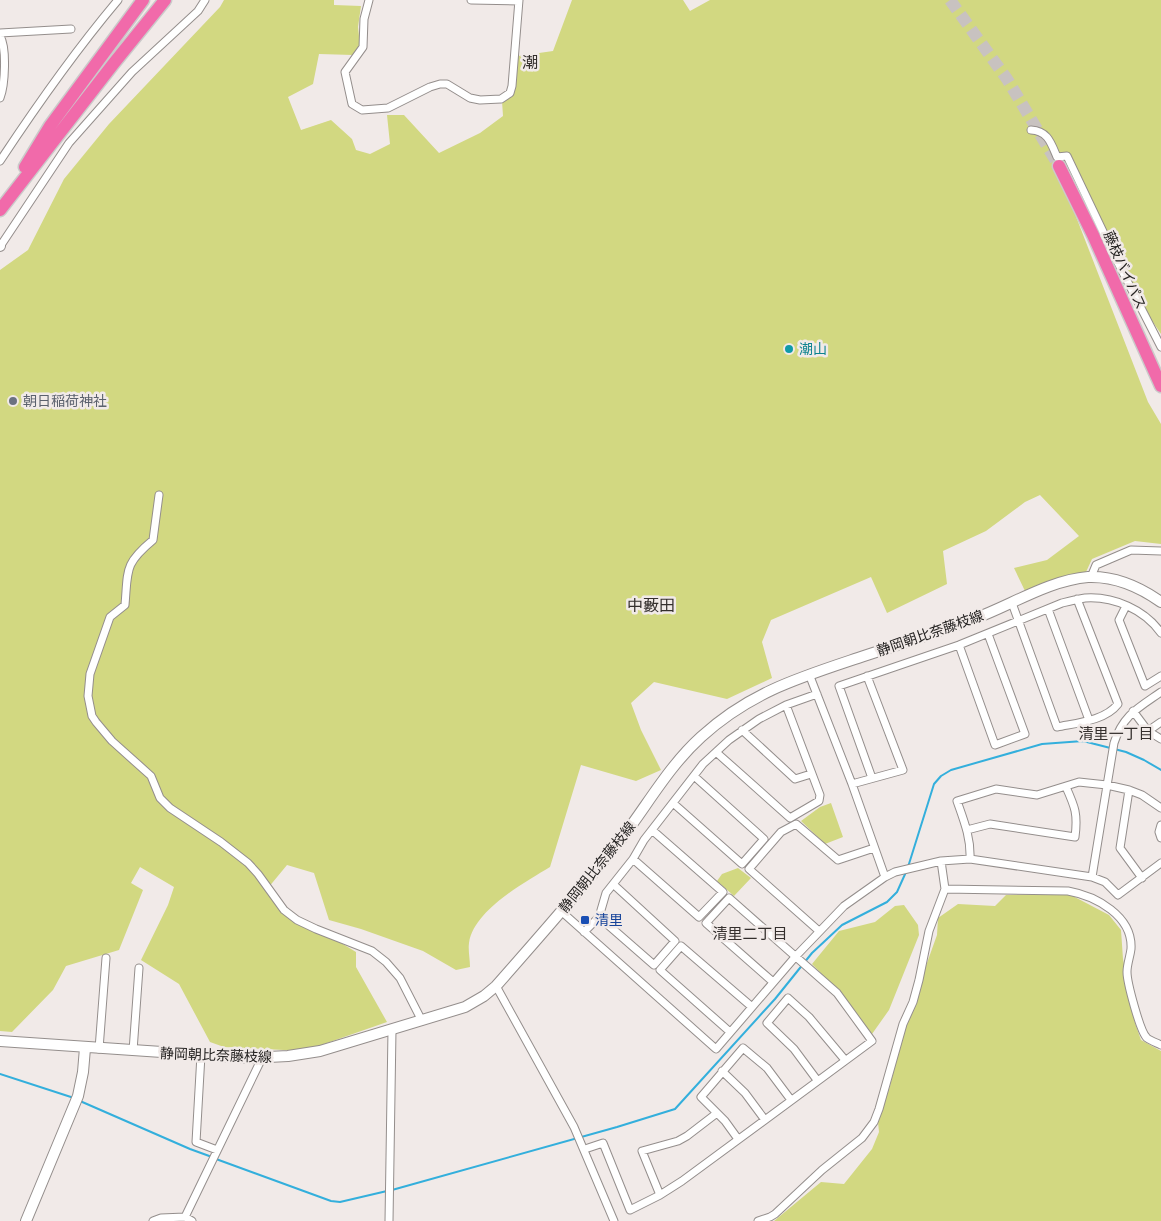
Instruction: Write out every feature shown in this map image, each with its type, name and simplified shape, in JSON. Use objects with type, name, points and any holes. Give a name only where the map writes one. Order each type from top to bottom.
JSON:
[{"type":"highway","points":[[23,169],[56,118],[142,0]]},
{"type":"highway","points":[[0,198],[109,58],[158,0]]},
{"type":"highway","points":[[0,210],[108,70],[165,0]]},
{"type":"highway","points":[[108,70],[174,0]]},
{"type":"highway","name":"藤枝バイパス","points":[[1059,166],[1093,235],[1161,386]]},
{"type":"highway","points":[[1141,344],[1161,398]]},
{"type":"main road","name":"静岡朝比奈藤枝線","points":[[0,1041],[99,1049],[262,1058],[320,1051],[465,1007],[484,996],[496,986],[562,912],[622,837],[675,765],[700,737],[719,721],[765,692],[809,674],[966,622],[1065,581],[1091,577],[1114,580],[1134,586],[1161,602]]},
{"type":"main road","points":[[26,1221],[76,1101],[83,1072],[85,1048]]},
{"type":"street","points":[[0,161],[65,66],[118,0]]},
{"type":"street","points":[[0,246],[69,142],[132,72],[198,10],[206,0]]},
{"type":"street","points":[[369,0],[364,19],[363,47],[345,72],[352,104],[362,110],[388,108],[440,84],[447,84],[470,98],[480,100],[501,99],[510,93],[519,0],[471,0]]},
{"type":"street","points":[[0,98],[4,73],[4,42],[0,35],[70,29]]},
{"type":"street","points":[[1031,130],[1040,130],[1044,134],[1057,158],[1067,156],[1161,347]]},
{"type":"street","points":[[159,495],[153,540],[132,560],[127,574],[125,605],[110,617],[90,674],[88,696],[92,716],[112,741],[151,776],[160,798],[170,808],[221,842],[248,864],[258,874],[284,910],[297,920],[316,929],[372,951],[386,962],[400,978],[422,1021]]},
{"type":"street","points":[[1091,577],[1096,565],[1131,550],[1161,551]]},
{"type":"street","points":[[1012,603],[1057,727],[1098,718],[1118,704],[1077,599]]},
{"type":"street","points":[[872,778],[839,686],[959,646],[1062,602],[1077,599],[1109,600],[1126,606],[1142,613],[1161,633]]},
{"type":"street","points":[[1126,606],[1119,620],[1145,686],[1161,676]]},
{"type":"street","points":[[1048,609],[1089,720]]},
{"type":"street","points":[[959,646],[995,745],[1025,734],[988,634]]},
{"type":"street","points":[[809,674],[852,784],[885,877]]},
{"type":"street","points":[[852,784],[903,770],[868,676]]},
{"type":"street","points":[[1092,877],[1118,729],[1133,711],[1161,692]]},
{"type":"street","points":[[584,932],[598,917],[606,893],[634,859],[644,840],[694,776],[716,752],[742,730],[759,719],[786,705],[817,694]]},
{"type":"street","points":[[716,752],[790,818],[819,801],[820,795],[786,705]]},
{"type":"street","points":[[1133,711],[1148,730],[1161,739]]},
{"type":"street","points":[[1148,730],[1161,722]]},
{"type":"street","points":[[742,730],[795,779],[811,774]]},
{"type":"street","points":[[673,803],[742,864],[764,839],[694,776]]},
{"type":"street","points":[[970,859],[971,847],[968,830],[956,801],[996,789],[1037,795],[1079,782],[1108,785],[1142,795],[1161,808]]},
{"type":"street","points":[[968,830],[990,824],[1075,837],[1077,818],[1074,804],[1066,787]]},
{"type":"street","points":[[1129,790],[1120,848],[1142,878]]},
{"type":"street","points":[[819,931],[749,869],[781,832],[796,824],[838,860],[874,848]]},
{"type":"street","points":[[1161,825],[1159,832],[1161,838]]},
{"type":"street","points":[[634,859],[699,917],[723,892],[652,830]]},
{"type":"street","points":[[562,912],[716,1049],[796,956],[844,906],[895,872],[941,861],[970,859],[1092,877],[1104,882],[1118,895],[1161,863]]},
{"type":"street","points":[[758,1221],[770,1218],[775,1214],[822,1170],[862,1138],[874,1122],[902,1024],[913,1002],[928,931],[945,889],[941,861]]},
{"type":"street","points":[[598,917],[654,965],[675,941],[613,884]]},
{"type":"street","points":[[945,889],[1068,891],[1081,893],[1115,912],[1126,927],[1130,938],[1131,949],[1126,974],[1139,1022],[1147,1038],[1161,1045]]},
{"type":"street","points":[[583,1146],[603,1143],[630,1210],[660,1195],[695,1172],[872,1041],[837,993],[729,898],[706,923],[773,982]]},
{"type":"street","points":[[730,1032],[660,970],[681,946],[752,1007]]},
{"type":"street","points":[[99,1049],[106,958]]},
{"type":"street","points":[[133,1051],[139,968]]},
{"type":"street","points":[[496,986],[577,1133],[614,1221]]},
{"type":"street","points":[[817,1080],[794,1049],[767,1023],[788,998],[809,1016],[845,1060]]},
{"type":"street","points":[[389,1221],[392,1030]]},
{"type":"street","points":[[738,1139],[701,1097],[743,1048],[767,1068],[791,1100]]},
{"type":"street","points":[[201,1055],[196,1142],[215,1152]]},
{"type":"street","points":[[153,1221],[161,1218],[188,1219],[208,1167],[262,1058]]},
{"type":"street","points":[[722,1071],[745,1093],[765,1120]]},
{"type":"street","points":[[660,1195],[642,1151],[678,1141],[717,1113]]},
{"type":"green space","points":[[224,0],[334,0],[334,5],[361,6],[358,27],[360,45],[353,55],[319,54],[313,84],[288,97],[301,130],[331,120],[352,139],[356,150],[370,154],[390,144],[387,115],[404,115],[439,153],[480,133],[503,116],[502,101],[510,93],[518,56],[553,51],[572,0],[683,0],[690,11],[710,0],[1161,0],[1161,334],[1068,196],[1148,402],[1161,424],[1161,544],[1135,541],[1092,559],[1086,572],[1038,585],[1025,591],[1014,568],[1047,560],[1079,536],[1040,495],[1025,502],[986,531],[943,551],[947,584],[887,613],[871,577],[771,620],[762,642],[772,678],[727,699],[654,682],[631,703],[641,730],[661,770],[636,781],[581,765],[550,867],[514,889],[480,919],[469,943],[470,967],[456,970],[423,951],[329,920],[314,873],[287,865],[268,888],[283,908],[356,952],[356,967],[387,1022],[304,1051],[224,1047],[210,1042],[179,984],[141,960],[168,905],[174,887],[140,867],[131,883],[143,890],[119,950],[66,966],[53,990],[12,1032],[0,1031],[0,270],[28,250],[64,179],[109,124],[220,7]]},
{"type":"green space","points":[[831,803],[843,837],[825,844],[801,821],[820,807]]},
{"type":"green space","points":[[738,868],[751,878],[734,896],[717,881],[722,874]]},
{"type":"green space","points":[[1069,894],[1109,915],[1121,930],[1123,959],[1135,1023],[1141,1040],[1161,1051],[1161,1221],[774,1221],[821,1182],[844,1184],[872,1149],[879,1132],[878,1122],[890,1086],[904,1027],[937,935],[938,918],[958,904],[995,906],[1006,895]]},
{"type":"green space","points":[[904,905],[918,925],[919,935],[889,1010],[872,1034],[839,992],[812,964],[839,931],[875,922],[895,906]]},
{"type":"waterway","points":[[908,867],[934,784],[941,776],[951,770],[1042,744],[1083,741],[1126,752],[1161,770]]},
{"type":"waterway","points":[[392,1190],[675,1109],[775,999],[812,953],[842,925],[887,902],[897,892],[906,872]]},
{"type":"waterway","points":[[0,1074],[74,1098]]},
{"type":"waterway","points":[[80,1101],[212,1157]]},
{"type":"waterway","points":[[216,1159],[331,1201],[340,1202],[387,1191]]},
{"type":"tunnel","points":[[950,0],[1007,79],[1059,166]]},
{"type":"place","name":"潮山","points":[[789,349]]},
{"type":"place","name":"朝日稲荷神社","points":[[13,401]]},
{"type":"place","name":"清里","points":[[585,920]]},
{"type":"district","name":"潮","points":[[530,62]]},
{"type":"district","name":"中藪田","points":[[651,605]]},
{"type":"district","name":"清里一丁目","points":[[1116,734]]},
{"type":"district","name":"清里二丁目","points":[[750,934]]}]
